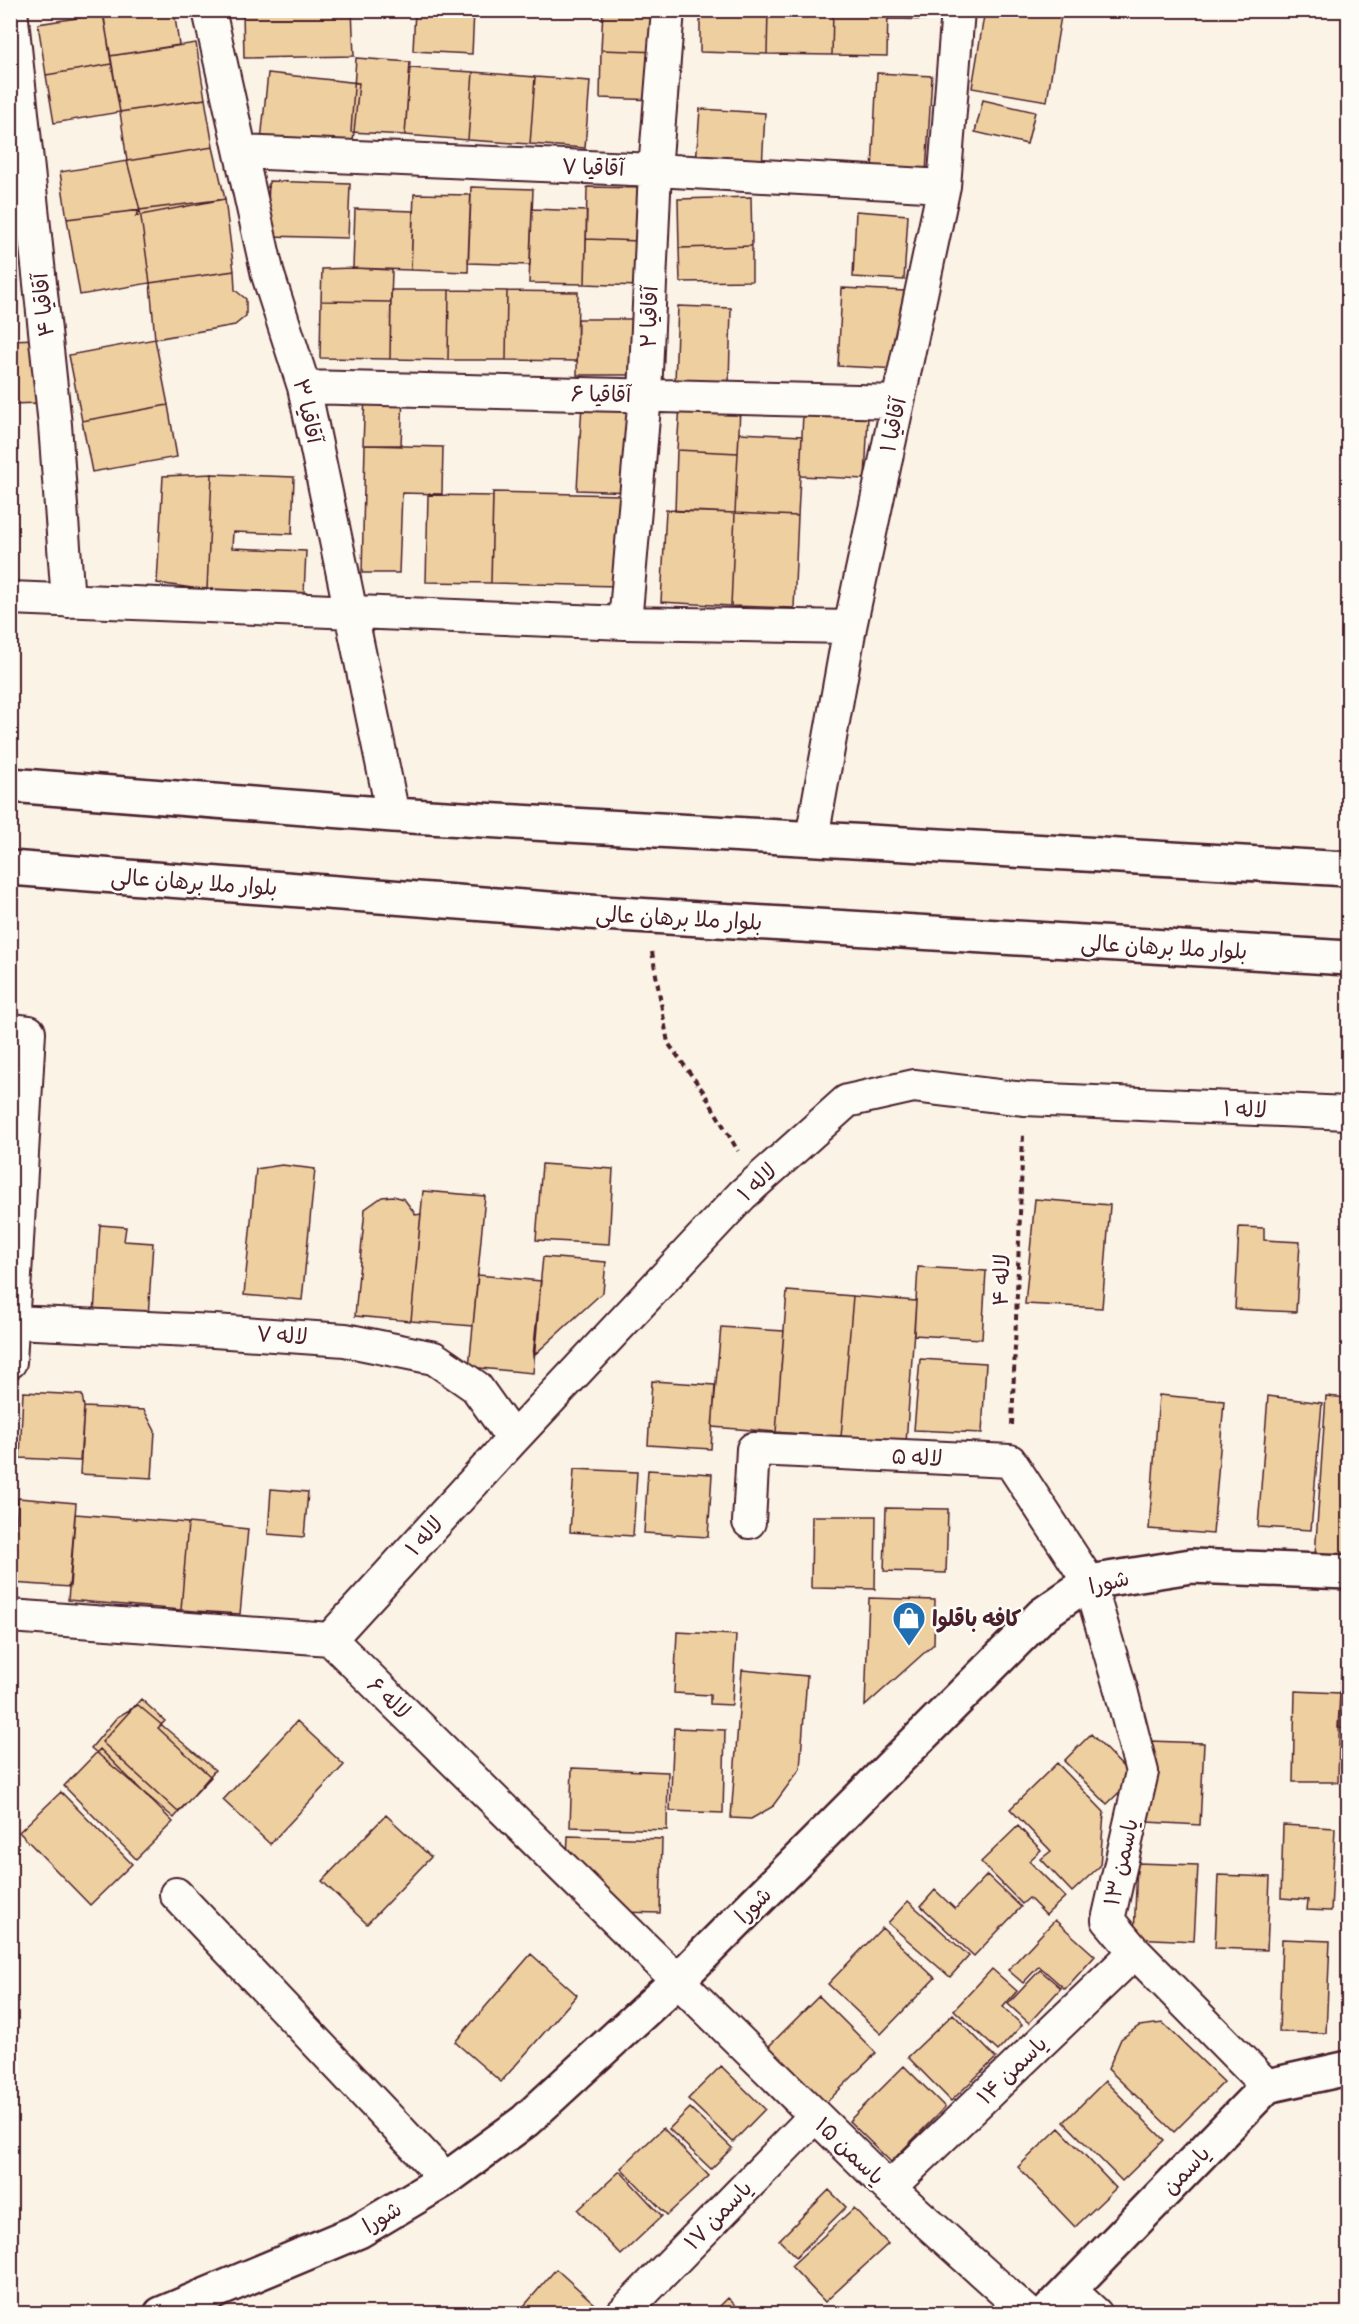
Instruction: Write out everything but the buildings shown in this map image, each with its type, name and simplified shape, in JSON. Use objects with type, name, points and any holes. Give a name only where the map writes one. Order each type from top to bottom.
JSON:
[{"type":"main road","points":[[10,785],[393,814],[1348,869]]},
{"type":"main road","name":"بلوار ملا برهان عالی","points":[[10,867],[602,913],[1348,958]]},
{"type":"main road","name":"شورا","points":[[160,2313],[359,2231],[446,2179],[525,2121],[678,1981],[1044,1614],[1089,1582],[1191,1566],[1348,1572]]},
{"type":"main road","points":[[1267,2086],[1348,2068]]},
{"type":"main road","name":"یاسمن","points":[[1046,2313],[1267,2086]]},
{"type":"street","name":"آقاقیا ۴","points":[[11,10],[56,425],[68,601]]},
{"type":"street","name":"آقاقیا ۳","points":[[209,10],[268,275],[304,387],[393,814]]},
{"type":"street","name":"آقاقیا ۲","points":[[625,623],[645,395],[655,170],[668,10]]},
{"type":"street","name":"آقاقیا ۱","points":[[812,838],[850,627],[944,186],[958,10]]},
{"type":"street","name":"آقاقیا ۷","points":[[241,152],[655,170],[944,186]]},
{"type":"street","name":"آقاقیا ۶","points":[[304,387],[898,402]]},
{"type":"street","points":[[10,598],[625,623],[850,627]]},
{"type":"street","points":[[10,1362],[20,1031]]},
{"type":"street","name":"لاله ۱","points":[[330,1639],[513,1439],[742,1195],[847,1101],[914,1086],[1025,1099],[1348,1113]]},
{"type":"street","name":"لاله ۷","points":[[13,1322],[214,1331],[345,1340],[434,1358],[476,1387],[513,1439]]},
{"type":"street","name":"لاله ۵","points":[[749,1522],[753,1449],[1010,1461]]},
{"type":"street","points":[[1010,1461],[1089,1582]]},
{"type":"street","name":"یاسمن ۱۳","points":[[1089,1582],[1121,1690],[1142,1772],[1108,1920],[1135,1952],[1267,2086]]},
{"type":"street","points":[[10,1616],[330,1639]]},
{"type":"street","name":"لاله ۶","points":[[330,1639],[678,1981]]},
{"type":"street","points":[[176,1894],[446,2179]]},
{"type":"street","name":"یاسمن ۱۴","points":[[889,2188],[1135,1952]]},
{"type":"street","name":"یاسمن ۱۵","points":[[678,1981],[889,2188],[1029,2313]]},
{"type":"street","name":"یاسمن ۱۷","points":[[622,2313],[814,2116]]},
{"type":"street","points":[[1070,2290],[1096,2313]]},
{"type":"path","points":[[651,944],[668,1043],[703,1091],[757,1182]]},
{"type":"path","name":"لاله ۴","points":[[1010,1461],[1025,1099]]},
{"type":"place","name":"کافه باقلوا","points":[[909,1647]]}]
